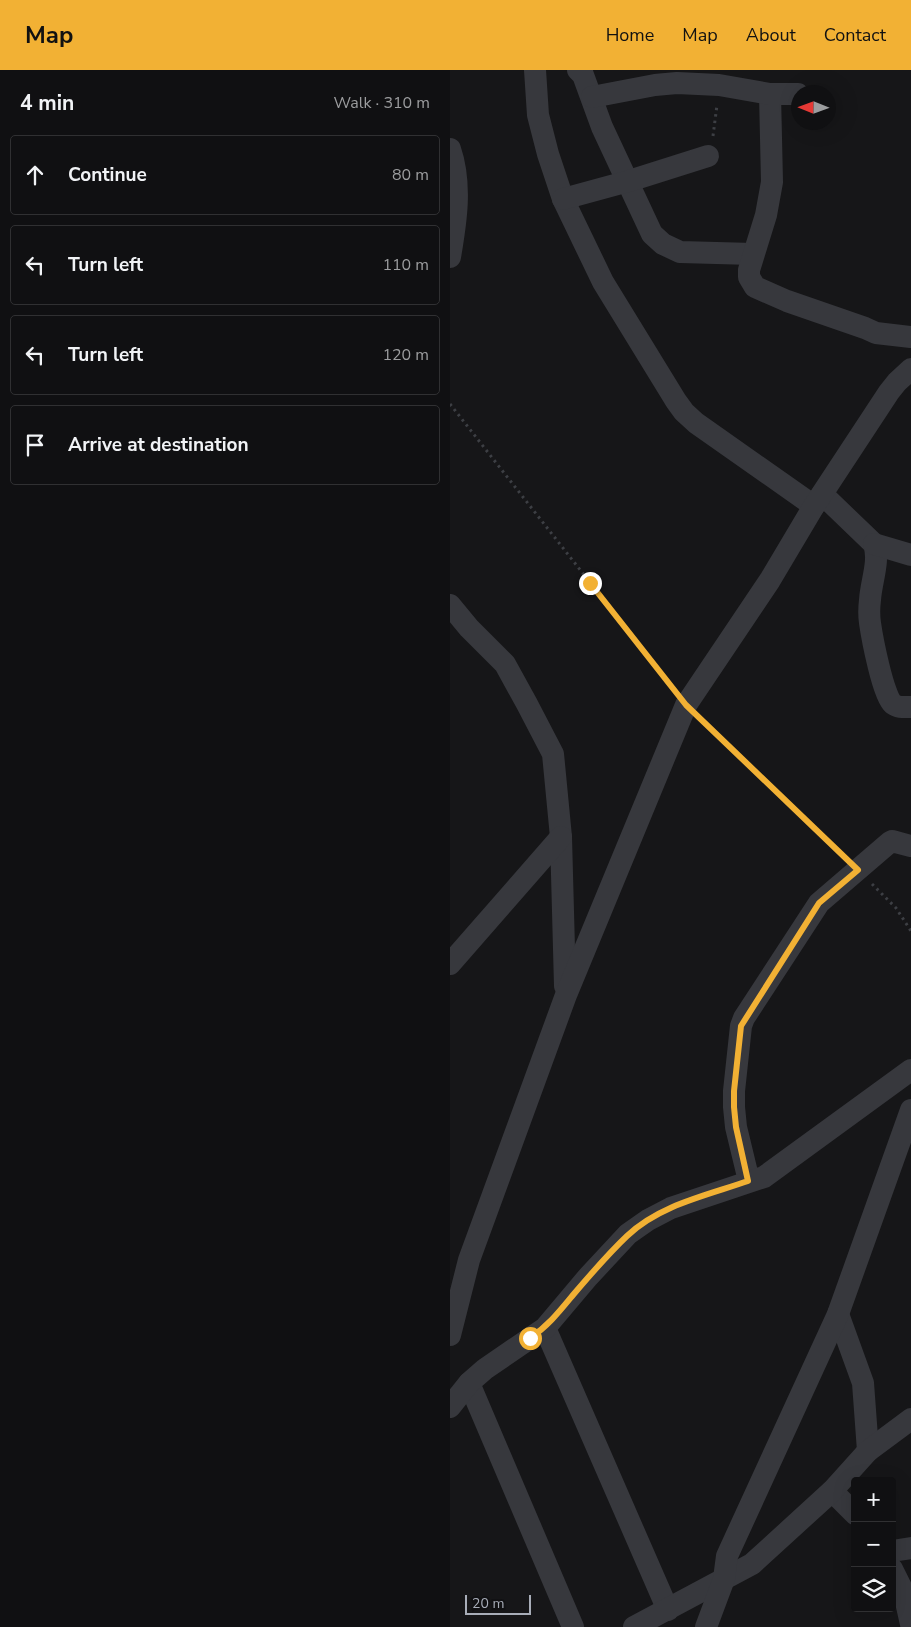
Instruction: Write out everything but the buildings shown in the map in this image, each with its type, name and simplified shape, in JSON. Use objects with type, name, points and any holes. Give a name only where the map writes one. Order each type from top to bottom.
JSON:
[{"type":"street","points":[[535,70],[538,115],[548,154],[563,199],[603,282],[684,412],[696,423],[818,500],[874,544],[911,555]]},
{"type":"street","points":[[578,70],[583,75],[602,126],[652,234],[663,244],[680,252],[753,254]]},
{"type":"street","points":[[592,97],[666,83],[719,78],[770,94],[791,94]]},
{"type":"street","points":[[770,94],[772,182],[766,215],[753,254],[749,277],[755,287],[787,301],[865,328],[876,334],[911,337]]},
{"type":"street","points":[[450,150],[454,161],[457,191],[455,228],[450,257]]},
{"type":"street","points":[[563,199],[708,156]]},
{"type":"street","points":[[450,1335],[469,1260],[566,995],[686,705],[770,580],[818,500],[889,392],[911,369]]},
{"type":"street","points":[[874,544],[876,549],[870,604],[871,630],[888,697],[892,704],[899,707],[911,707]]},
{"type":"street","points":[[450,605],[468,628],[505,664],[552,754],[561,837],[566,995]]},
{"type":"street","points":[[450,964],[561,837]]},
{"type":"street","points":[[748,1181],[736,1127],[734,1107],[741,1026],[819,903],[885,845],[892,841],[911,846]]},
{"type":"street","points":[[450,1407],[469,1383],[485,1369],[545,1328],[588,1277],[628,1234],[648,1220],[671,1208],[764,1177],[911,1070]]},
{"type":"street","points":[[706,1627],[724,1579],[727,1556],[838,1314],[909,1124]]},
{"type":"street","points":[[838,1314],[864,1383],[868,1451]]},
{"type":"street","points":[[545,1328],[668,1610]]},
{"type":"street","points":[[469,1383],[573,1627]]},
{"type":"street","points":[[634,1627],[752,1564],[832,1491],[868,1451],[911,1419]]},
{"type":"street","points":[[832,1491],[851,1510]]},
{"type":"street","points":[[896,1550],[911,1548]]},
{"type":"street","points":[[896,1577],[904,1593],[911,1624]]},
{"type":"path","points":[[708,156],[711,152],[719,78]]},
{"type":"path","points":[[450,404],[686,705],[896,908],[911,931]]},
{"type":"route","points":[[530,1338],[545,1328],[588,1277],[628,1234],[648,1220],[671,1208],[748,1181],[736,1127],[734,1107],[741,1026],[744,1018],[819,903],[858,870],[686,705],[590,583]]}]
